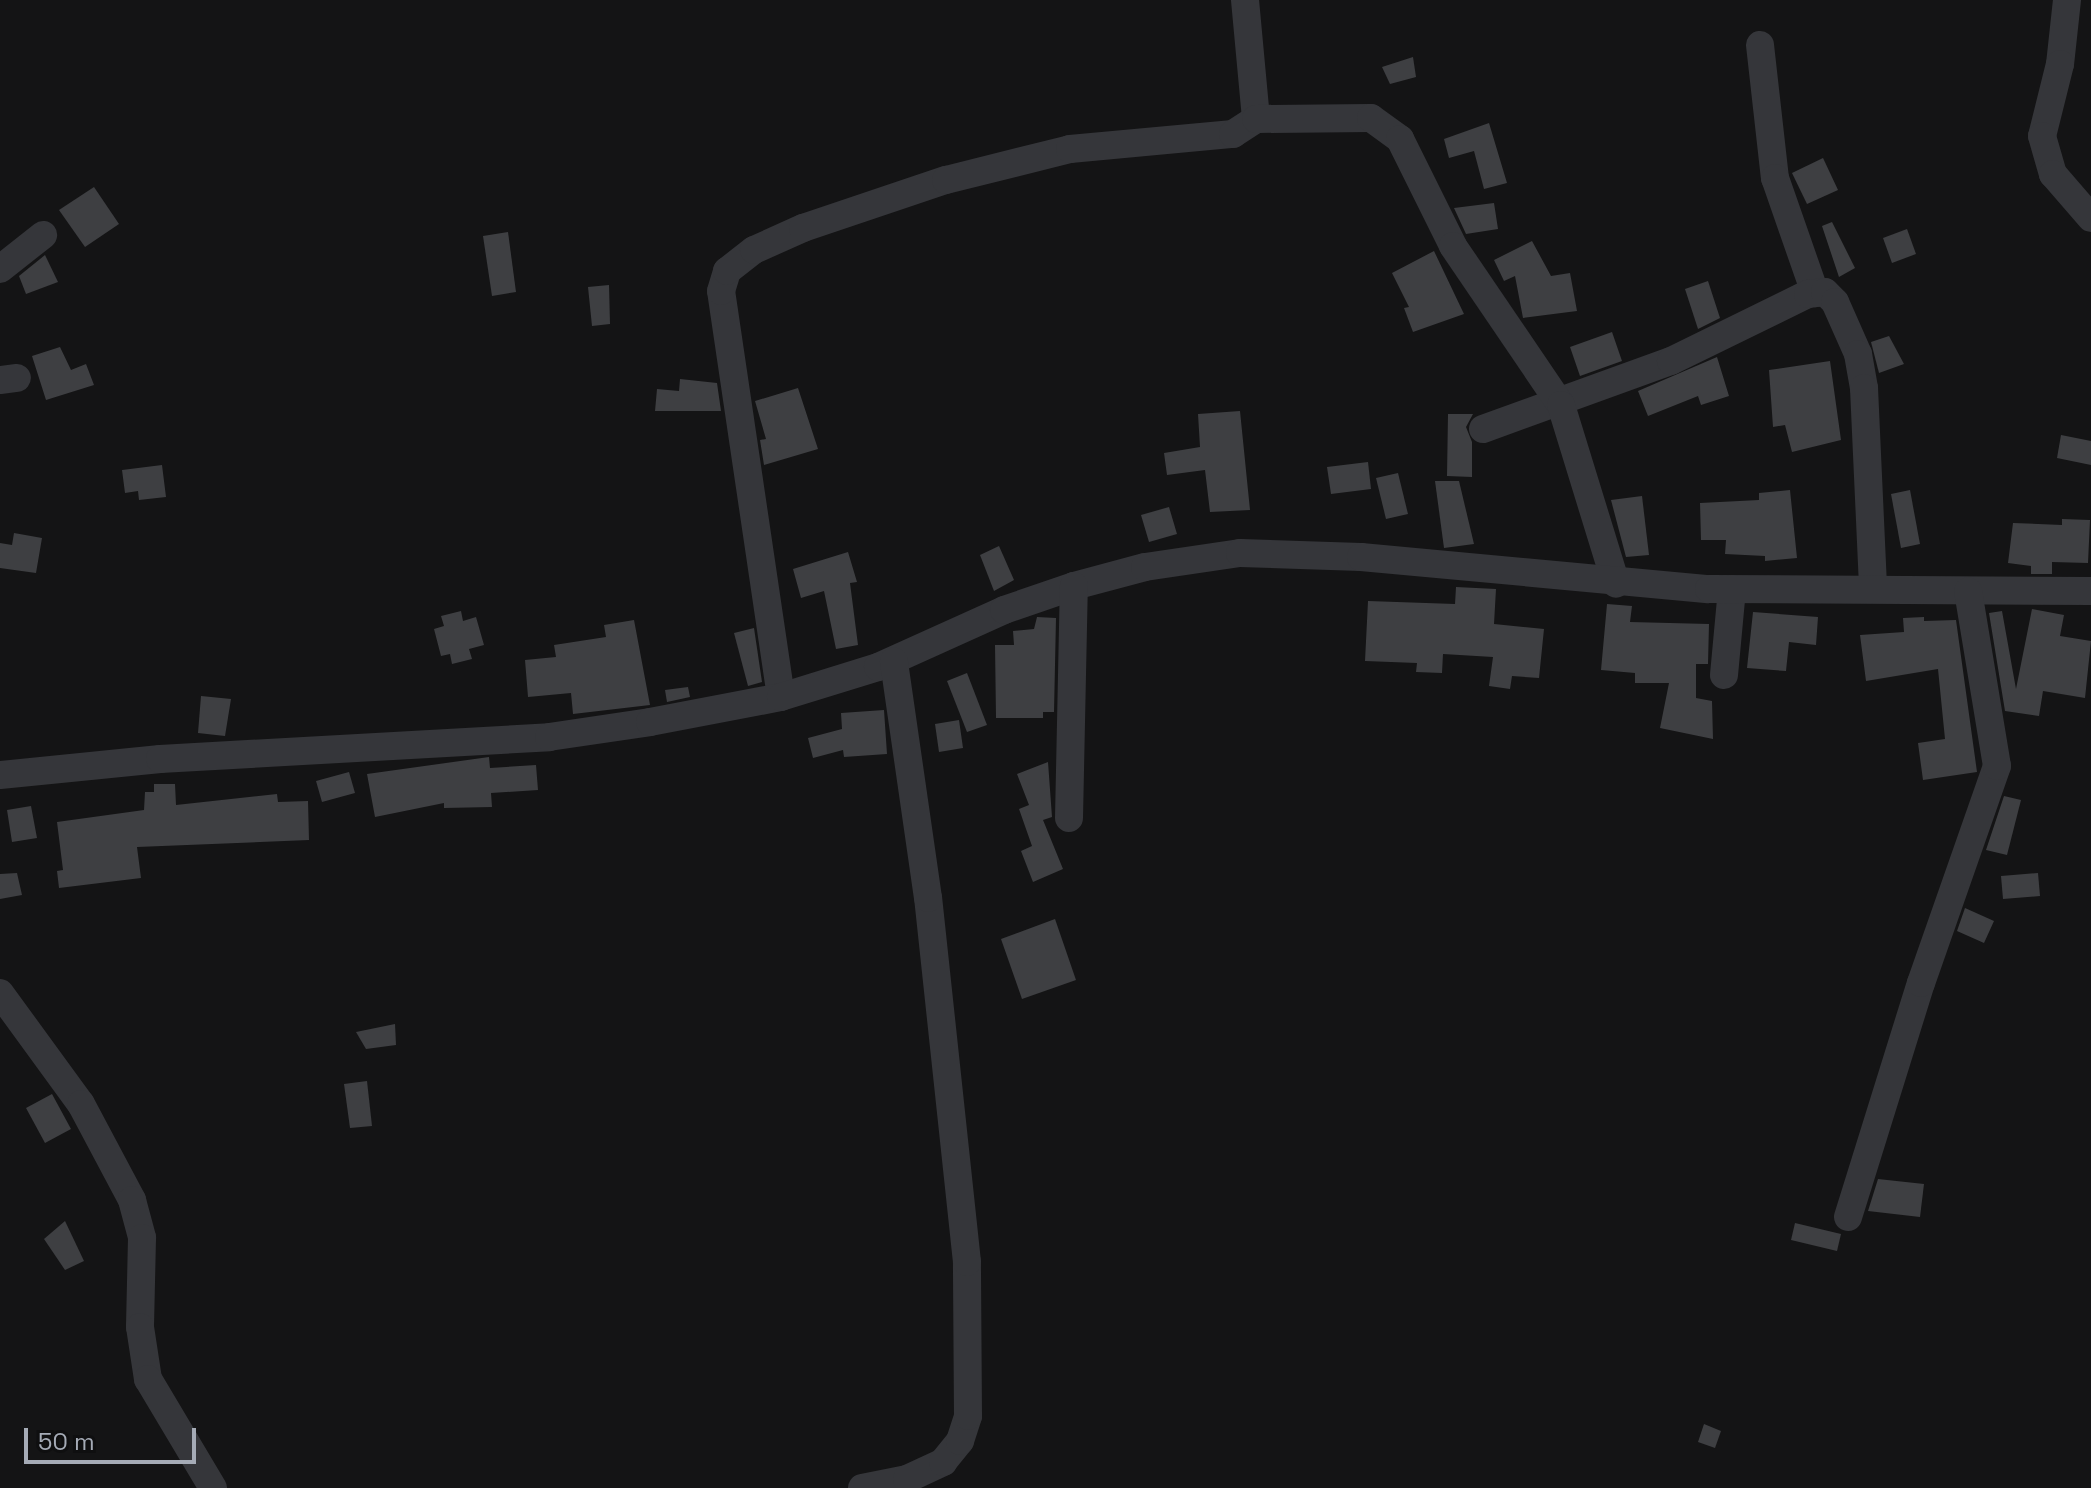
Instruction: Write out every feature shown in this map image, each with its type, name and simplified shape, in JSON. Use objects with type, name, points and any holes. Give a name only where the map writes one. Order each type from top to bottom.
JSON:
[{"type":"street","points":[[1245,0],[1256,119]]},
{"type":"street","points":[[2067,0],[2060,64],[2042,136],[2053,174],[2091,218]]},
{"type":"street","points":[[1760,45],[1775,178],[1815,293]]},
{"type":"street","points":[[781,697],[721,291],[727,271],[780,237],[946,180],[1070,149],[1233,134],[1256,119],[1371,118],[1391,128],[1407,150],[1453,246],[1561,405],[1616,584]]},
{"type":"street","points":[[0,269],[43,235]]},
{"type":"street","points":[[1483,429],[1561,405],[1671,361],[1815,293],[1825,292],[1835,302],[1858,354],[1864,388],[1873,589]]},
{"type":"street","points":[[0,775],[160,759],[549,737],[781,697],[894,661],[1004,610],[1074,586],[1145,567],[1240,553],[1361,557],[1616,584],[1732,589],[2091,591]]},
{"type":"street","points":[[1069,818],[1074,586]]},
{"type":"street","points":[[1724,675],[1732,589]]},
{"type":"street","points":[[1848,1217],[1921,983],[1997,766],[1968,591]]},
{"type":"street","points":[[862,1488],[907,1479],[943,1462],[960,1441],[968,1416],[967,1262],[928,898],[894,661]]},
{"type":"street","points":[[0,993],[81,1104],[132,1200],[142,1238],[140,1327],[148,1379],[213,1488]]},
{"type":"building","points":[[1413,57],[1416,77],[1390,84],[1382,67]]},
{"type":"building","points":[[1489,123],[1507,183],[1484,189],[1474,151],[1449,158],[1444,139]]},
{"type":"building","points":[[1823,158],[1838,190],[1807,204],[1792,173]]},
{"type":"building","points":[[94,187],[119,224],[85,247],[59,210]]},
{"type":"building","points":[[1494,203],[1498,229],[1466,234],[1454,208]]},
{"type":"building","points":[[1832,222],[1855,268],[1839,277],[1822,226]]},
{"type":"building","points":[[1907,229],[1916,254],[1892,263],[1883,238]]},
{"type":"building","points":[[508,232],[516,292],[492,296],[483,236]]},
{"type":"building","points":[[1532,241],[1551,276],[1570,273],[1577,311],[1523,318],[1515,276],[1504,281],[1494,260]]},
{"type":"building","points":[[1434,251],[1464,314],[1413,332],[1404,308],[1409,307],[1392,273]]},
{"type":"building","points":[[45,255],[58,282],[26,294],[19,276]]},
{"type":"building","points":[[1708,281],[1720,318],[1698,329],[1685,289]]},
{"type":"building","points":[[609,285],[610,324],[592,326],[588,287]]},
{"type":"building","points":[[1612,332],[1622,361],[1580,376],[1570,347]]},
{"type":"building","points":[[1889,336],[1904,364],[1879,373],[1871,342]]},
{"type":"building","points":[[60,347],[71,370],[86,364],[94,385],[46,400],[32,356]]},
{"type":"building","points":[[1717,357],[1729,396],[1701,405],[1698,396],[1648,416],[1638,391]]},
{"type":"building","points":[[1830,361],[1841,440],[1792,452],[1785,425],[1773,427],[1769,370]]},
{"type":"building","points":[[680,379],[717,383],[721,411],[655,411],[657,389],[679,391]]},
{"type":"building","points":[[798,388],[818,449],[764,465],[760,440],[766,439],[755,401]]},
{"type":"building","points":[[1240,411],[1250,510],[1210,512],[1205,470],[1167,475],[1164,453],[1200,447],[1198,414]]},
{"type":"building","points":[[1448,414],[1473,414],[1466,427],[1472,442],[1472,477],[1447,476]]},
{"type":"building","points":[[2061,435],[2091,441],[2091,465],[2057,458]]},
{"type":"building","points":[[1368,462],[1371,489],[1331,494],[1327,467]]},
{"type":"building","points":[[162,465],[166,497],[139,500],[138,491],[125,493],[122,470]]},
{"type":"building","points":[[1398,473],[1408,514],[1386,519],[1376,478]]},
{"type":"building","points":[[1435,481],[1459,481],[1474,544],[1444,548]]},
{"type":"building","points":[[1790,490],[1797,558],[1765,561],[1765,556],[1725,554],[1726,540],[1701,540],[1700,503],[1759,500],[1759,493]]},
{"type":"building","points":[[1910,490],[1920,544],[1901,548],[1891,494]]},
{"type":"building","points":[[1642,496],[1649,555],[1626,557],[1611,500]]},
{"type":"building","points":[[1169,507],[1177,534],[1149,542],[1141,515]]},
{"type":"building","points":[[2062,519],[2090,520],[2088,563],[2052,562],[2052,574],[2031,574],[2031,566],[2008,563],[2013,523],[2062,525]]},
{"type":"building","points":[[14,533],[42,538],[36,573],[0,568],[0,543],[12,545]]},
{"type":"building","points":[[999,546],[1014,580],[994,591],[980,555]]},
{"type":"building","points":[[848,552],[857,582],[850,583],[858,645],[836,649],[824,591],[801,598],[793,569]]},
{"type":"building","points":[[1456,587],[1496,589],[1494,624],[1544,629],[1539,678],[1512,676],[1510,689],[1489,686],[1493,657],[1443,654],[1442,673],[1416,672],[1417,663],[1365,661],[1368,601],[1455,604]]},
{"type":"building","points":[[1607,604],[1632,606],[1630,622],[1709,624],[1708,664],[1696,664],[1696,698],[1712,701],[1713,739],[1660,728],[1669,683],[1635,683],[1635,673],[1601,670]]},
{"type":"building","points":[[2032,609],[2064,615],[2060,636],[2091,641],[2085,698],[2043,691],[2039,716],[2005,711],[1989,613],[2002,611],[2016,689]]},
{"type":"building","points":[[461,611],[463,621],[476,617],[484,645],[469,649],[472,659],[452,664],[450,654],[441,656],[434,629],[444,626],[441,616]]},
{"type":"building","points":[[1753,612],[1818,617],[1816,645],[1789,642],[1786,671],[1747,668]]},
{"type":"building","points":[[1037,617],[1056,618],[1054,712],[1043,712],[1043,718],[996,718],[995,645],[1014,645],[1013,631],[1034,629]]},
{"type":"building","points":[[1924,617],[1924,621],[1956,620],[1977,772],[1923,780],[1918,743],[1945,739],[1938,669],[1866,681],[1860,635],[1904,632],[1903,618]]},
{"type":"building","points":[[634,620],[650,705],[573,714],[571,693],[528,697],[525,660],[556,657],[554,645],[606,637],[604,625]]},
{"type":"building","points":[[754,628],[762,682],[748,686],[734,633]]},
{"type":"building","points":[[967,673],[987,725],[967,732],[947,681]]},
{"type":"building","points":[[688,687],[690,697],[667,702],[665,690]]},
{"type":"building","points":[[201,696],[231,699],[225,736],[198,733]]},
{"type":"building","points":[[884,710],[887,754],[844,757],[843,750],[813,758],[808,738],[842,729],[841,713]]},
{"type":"building","points":[[959,720],[963,748],[939,752],[935,724]]},
{"type":"building","points":[[489,757],[490,768],[536,765],[538,790],[491,793],[492,807],[444,808],[444,803],[375,817],[367,774]]},
{"type":"building","points":[[1048,762],[1052,817],[1043,820],[1063,869],[1033,882],[1021,851],[1032,846],[1019,809],[1029,805],[1017,774]]},
{"type":"building","points":[[349,772],[355,793],[322,802],[316,781]]},
{"type":"building","points":[[154,784],[175,784],[176,805],[277,794],[278,802],[308,801],[309,840],[137,847],[141,878],[59,888],[57,871],[63,870],[57,822],[144,810],[145,792],[154,792]]},
{"type":"building","points":[[2004,796],[2021,800],[2007,855],[1986,850]]},
{"type":"building","points":[[31,806],[37,838],[12,842],[7,810]]},
{"type":"building","points":[[17,873],[22,895],[0,899],[0,874]]},
{"type":"building","points":[[2038,873],[2040,896],[2003,899],[2001,876]]},
{"type":"building","points":[[1965,908],[1994,921],[1984,943],[1957,931]]},
{"type":"building","points":[[1055,919],[1076,980],[1022,999],[1001,939]]},
{"type":"building","points":[[395,1024],[396,1045],[366,1049],[356,1032]]},
{"type":"building","points":[[367,1081],[372,1126],[350,1128],[344,1084]]},
{"type":"building","points":[[52,1094],[71,1129],[45,1143],[26,1108]]},
{"type":"building","points":[[1878,1179],[1924,1184],[1920,1217],[1868,1211]]},
{"type":"building","points":[[65,1221],[84,1261],[65,1270],[44,1239]]},
{"type":"building","points":[[1795,1223],[1841,1234],[1837,1251],[1791,1240]]},
{"type":"building","points":[[1704,1424],[1721,1431],[1715,1448],[1698,1442]]}]
